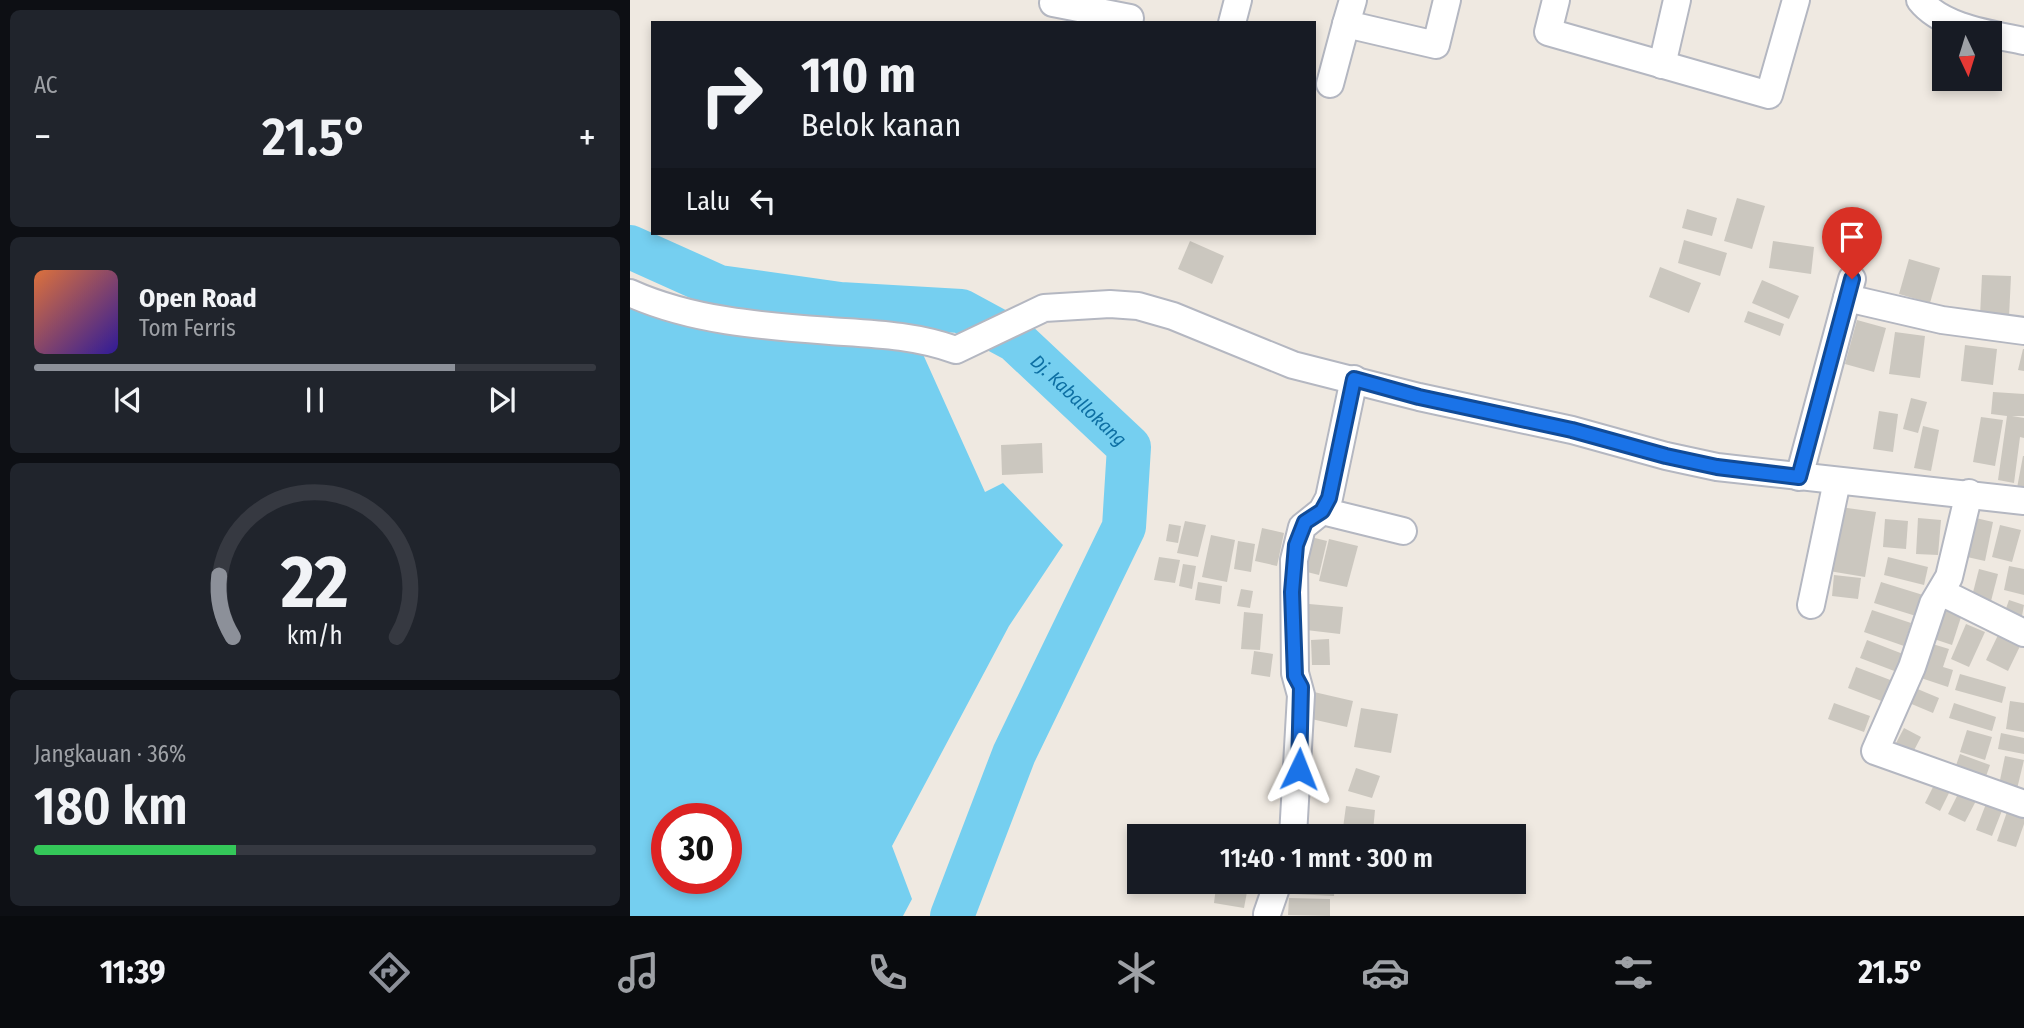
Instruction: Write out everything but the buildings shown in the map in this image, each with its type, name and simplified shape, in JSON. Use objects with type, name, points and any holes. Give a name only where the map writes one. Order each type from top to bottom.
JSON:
[{"type":"street","points":[[1233,21],[1238,0]]},
{"type":"street","points":[[1330,84],[1349,12],[1436,45],[1447,0]]},
{"type":"street","points":[[1556,0],[1548,32],[1769,95],[1796,0]]},
{"type":"street","points":[[1662,65],[1677,0]]},
{"type":"street","points":[[1920,0],[1929,10],[1946,19],[2024,41]]},
{"type":"street","points":[[1053,3],[1131,14]]},
{"type":"street","points":[[1799,477],[1849,288],[1942,320],[2024,331]]},
{"type":"street","points":[[630,293],[665,308],[715,318],[902,335],[956,350],[1044,308],[1110,304],[1138,306],[1173,316],[1293,365],[1419,397],[1572,430],[1666,456],[1717,467],[2024,501]]},
{"type":"street","points":[[1294,824],[1301,695],[1300,682],[1295,676],[1294,559],[1302,527],[1322,511],[1329,498],[1354,379]]},
{"type":"street","points":[[1811,605],[1837,481]]},
{"type":"street","points":[[1969,493],[1949,577],[1933,604],[1912,667],[1875,751],[2024,804]]},
{"type":"street","points":[[1322,511],[1403,531]]},
{"type":"street","points":[[1941,592],[2024,633]]},
{"type":"street","points":[[1267,914],[1274,894]]},
{"type":"water","points":[[630,302],[793,340],[922,352],[985,492],[1003,483],[1063,545],[1009,626],[892,846],[912,899],[903,916],[630,916]]},
{"type":"waterway","name":"Dj. Kaballokang","points":[[630,247],[719,287],[840,304],[961,311],[1015,340],[1129,447],[1124,527],[1014,754],[952,916]]},
{"type":"route","points":[[1299,769],[1301,687],[1295,676],[1292,592],[1294,559],[1302,527],[1322,511],[1329,498],[1354,379],[1419,397],[1572,430],[1666,456],[1717,467],[1799,477],[1824,374],[1852,279]]}]
